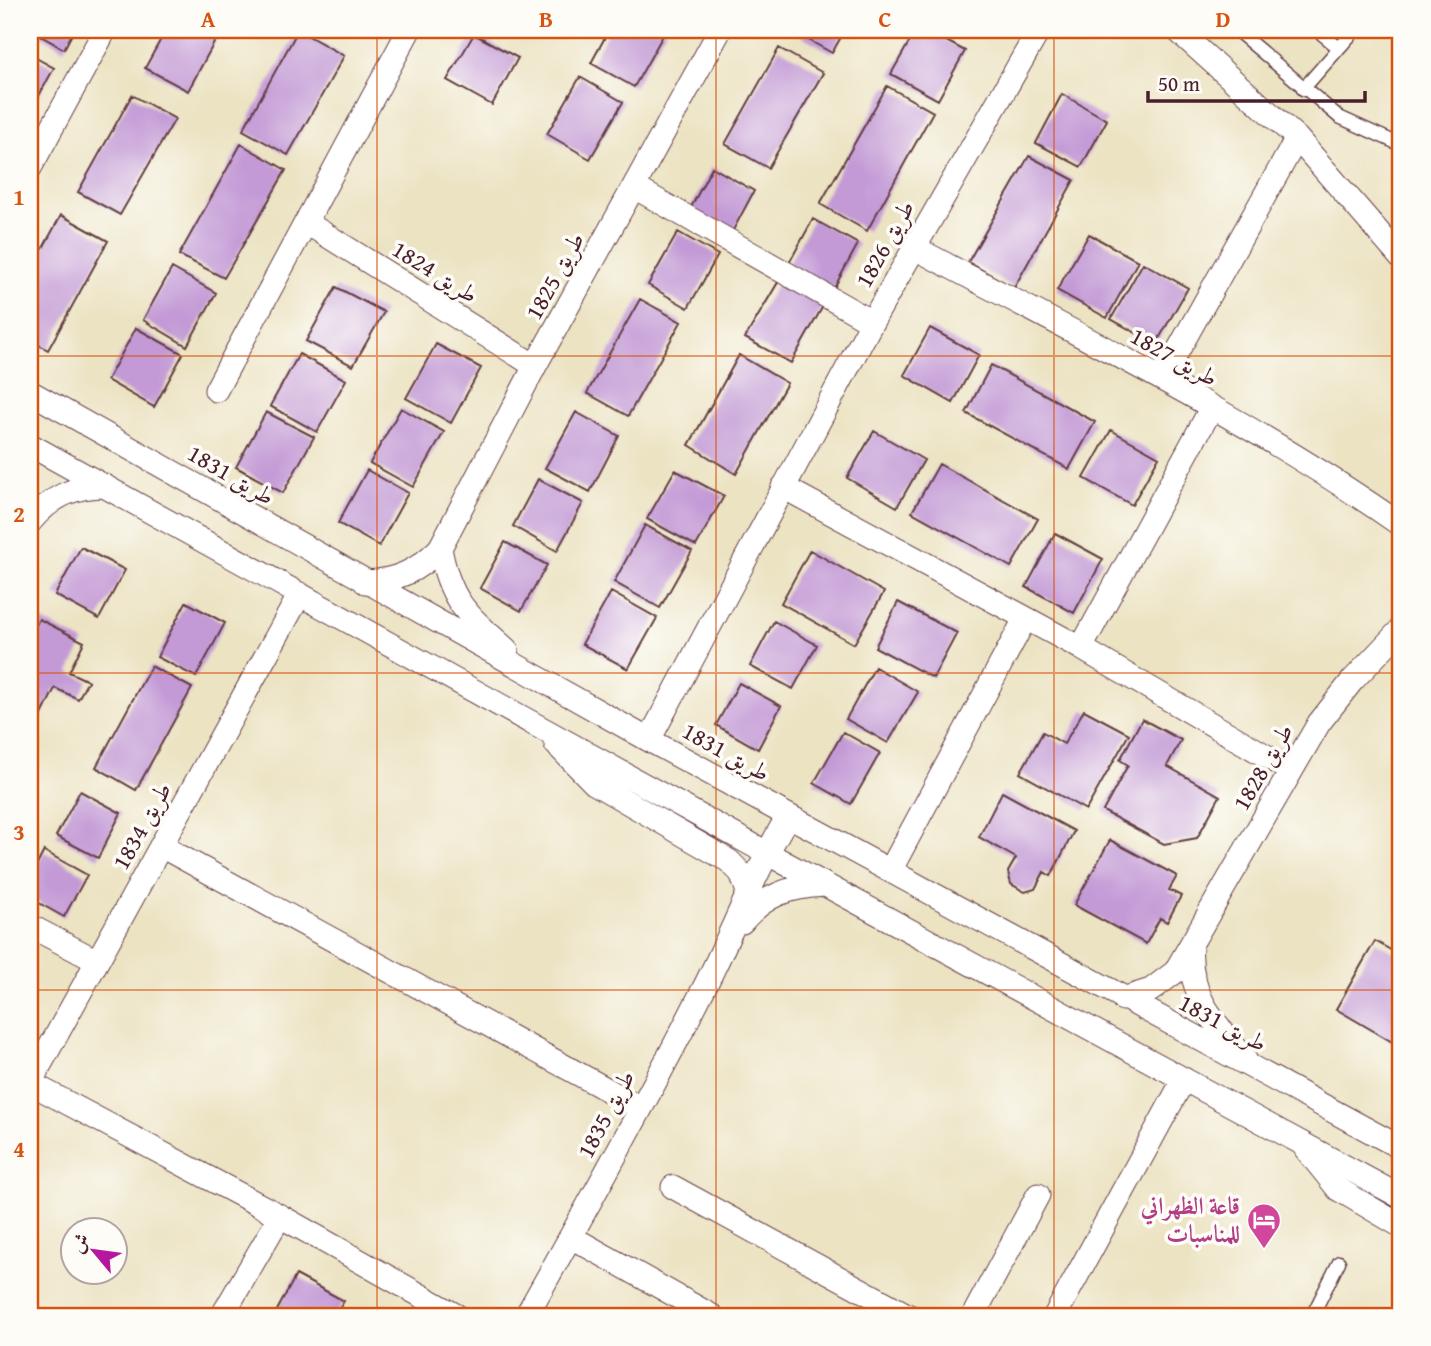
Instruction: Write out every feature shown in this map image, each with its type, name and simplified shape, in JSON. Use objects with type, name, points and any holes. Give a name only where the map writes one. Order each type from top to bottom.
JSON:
[{"type":"street","points":[[30,168],[105,30]]},
{"type":"street","points":[[216,390],[410,30]]},
{"type":"street","name":"طريق 1825","points":[[365,582],[400,577],[416,569],[440,548],[535,366],[720,30]]},
{"type":"street","points":[[1177,30],[1297,138],[1398,248]]},
{"type":"street","name":"طريق 1826","points":[[649,740],[1027,34]]},
{"type":"street","points":[[1162,379],[1297,138]]},
{"type":"street","points":[[634,187],[872,322]]},
{"type":"street","name":"طريق 1824","points":[[307,223],[535,366]]},
{"type":"street","name":"طريق 1827","points":[[914,247],[1212,407],[1401,525]]},
{"type":"street","name":"طريق 1831","points":[[30,392],[649,740],[1401,1148]]},
{"type":"street","points":[[1081,648],[1212,407]]},
{"type":"street","points":[[30,445],[826,885],[1401,1198]]},
{"type":"street","points":[[30,522],[52,499],[65,492],[106,486]]},
{"type":"street","points":[[783,487],[1081,648],[1290,770]]},
{"type":"street","points":[[440,548],[449,588],[460,606],[535,676]]},
{"type":"street","name":"طريق 1834","points":[[300,594],[30,1083],[279,1216],[457,1316]]},
{"type":"street","points":[[890,871],[1026,618]]},
{"type":"street","name":"طريق 1828","points":[[1123,999],[1145,993],[1175,972],[1290,770],[1327,712],[1401,629]]},
{"type":"street","points":[[539,727],[594,783],[729,861],[741,873],[748,892]]},
{"type":"street","name":"طريق 1835","points":[[526,1316],[731,935],[766,852],[788,816]]},
{"type":"street","points":[[161,846],[639,1107]]},
{"type":"street","name":"طريق 1835","points":[[731,935],[758,904],[778,892],[800,886],[826,885]]},
{"type":"street","points":[[30,926],[97,961]]},
{"type":"street","points":[[1191,946],[1191,971],[1197,995],[1205,1010],[1253,1068]]},
{"type":"street","points":[[1055,1316],[1184,1079]]},
{"type":"street","points":[[1301,1143],[1323,1175],[1338,1189],[1401,1226]]},
{"type":"street","points":[[673,1187],[909,1316]]},
{"type":"street","points":[[973,1316],[1038,1195]]},
{"type":"street","points":[[222,1316],[279,1216]]},
{"type":"street","points":[[570,1237],[712,1316]]},
{"type":"lane","points":[[1236,30],[1339,117],[1401,145]]},
{"type":"lane","points":[[1317,30],[1339,48]]},
{"type":"lane","points":[[1303,89],[1355,30]]},
{"type":"lane","points":[[1312,1316],[1339,1262]]},
{"type":"building","points":[[44,30],[74,30],[64,49],[41,36]]},
{"type":"building","points":[[166,30],[221,30],[188,91],[145,68]]},
{"type":"building","points":[[298,30],[344,56],[288,155],[243,130]]},
{"type":"building","points":[[609,30],[666,30],[634,87],[591,63]]},
{"type":"building","points":[[791,30],[845,30],[832,53]]},
{"type":"building","points":[[916,30],[926,30],[965,51],[938,100],[891,74]]},
{"type":"building","points":[[474,34],[518,58],[492,105],[447,80]]},
{"type":"building","points":[[779,48],[823,73],[768,168],[725,144]]},
{"type":"building","points":[[36,58],[54,68],[30,112],[30,69]]},
{"type":"building","points":[[580,77],[623,102],[590,159],[547,134]]},
{"type":"building","points":[[887,86],[933,112],[867,231],[820,204]]},
{"type":"building","points":[[1062,94],[1107,120],[1081,167],[1036,143]]},
{"type":"building","points":[[132,95],[175,119],[120,215],[78,192]]},
{"type":"building","points":[[241,144],[286,170],[224,278],[179,255]]},
{"type":"building","points":[[1029,156],[1074,180],[1014,288],[968,262]]},
{"type":"building","points":[[712,167],[754,191],[730,236],[688,213]]},
{"type":"building","points":[[61,215],[108,241],[48,350],[30,340],[30,272]]},
{"type":"building","points":[[813,219],[858,244],[833,290],[788,265]]},
{"type":"building","points":[[678,232],[718,255],[688,308],[648,285]]},
{"type":"building","points":[[1089,234],[1138,261],[1107,318],[1057,290]]},
{"type":"building","points":[[1143,263],[1188,288],[1156,344],[1111,319]]},
{"type":"building","points":[[172,268],[216,293],[187,346],[143,320]]},
{"type":"building","points":[[780,279],[823,306],[791,363],[745,338]]},
{"type":"building","points":[[336,287],[384,312],[353,366],[306,341]]},
{"type":"building","points":[[640,299],[681,322],[628,416],[587,393]]},
{"type":"building","points":[[136,328],[183,354],[154,407],[107,380]]},
{"type":"building","points":[[930,328],[979,355],[953,403],[904,375]]},
{"type":"building","points":[[436,344],[481,368],[451,423],[406,398]]},
{"type":"building","points":[[299,354],[346,380],[317,432],[270,406]]},
{"type":"building","points":[[739,355],[787,383],[736,474],[689,445]]},
{"type":"building","points":[[991,365],[1095,422],[1069,469],[966,413]]},
{"type":"building","points":[[401,408],[444,432],[413,487],[370,463]]},
{"type":"building","points":[[266,412],[314,437],[283,493],[236,467]]},
{"type":"building","points":[[576,412],[619,436],[590,492],[545,468]]},
{"type":"building","points":[[1111,430],[1159,457],[1132,505],[1084,478]]},
{"type":"building","points":[[874,431],[924,460],[897,507],[847,478]]},
{"type":"building","points":[[939,464],[1038,519],[1011,567],[912,512]]},
{"type":"building","points":[[367,470],[408,493],[379,546],[338,523]]},
{"type":"building","points":[[675,470],[724,496],[696,546],[647,519]]},
{"type":"building","points":[[538,479],[583,503],[557,551],[513,526]]},
{"type":"building","points":[[645,525],[692,551],[660,608],[614,582]]},
{"type":"building","points":[[1055,533],[1103,559],[1074,613],[1026,587]]},
{"type":"building","points":[[505,542],[547,565],[521,611],[480,588]]},
{"type":"building","points":[[81,547],[125,570],[99,619],[55,595]]},
{"type":"building","points":[[810,550],[884,592],[854,644],[781,603]]},
{"type":"building","points":[[611,592],[657,618],[628,669],[582,644]]},
{"type":"building","points":[[186,602],[225,623],[196,677],[157,657]]},
{"type":"building","points":[[898,602],[957,633],[933,678],[875,647]]},
{"type":"building","points":[[39,619],[84,642],[69,672],[88,681],[78,699],[55,688],[30,739],[30,636]]},
{"type":"building","points":[[774,621],[817,645],[793,689],[750,666]]},
{"type":"building","points":[[151,666],[192,688],[136,790],[96,767]]},
{"type":"building","points":[[875,667],[918,692],[888,743],[846,719]]},
{"type":"building","points":[[739,683],[781,706],[758,749],[716,725]]},
{"type":"building","points":[[1084,710],[1129,734],[1086,810],[1020,773],[1043,732],[1064,744]]},
{"type":"building","points":[[1142,719],[1181,740],[1167,766],[1220,796],[1197,838],[1164,844],[1103,811],[1128,765],[1120,760]]},
{"type":"building","points":[[843,732],[880,753],[851,804],[814,783]]},
{"type":"building","points":[[80,791],[121,813],[98,858],[56,836]]},
{"type":"building","points":[[1002,792],[1074,831],[1051,876],[1044,872],[1035,889],[1025,892],[1011,884],[1008,872],[1016,858],[979,837]]},
{"type":"building","points":[[1110,840],[1177,876],[1169,890],[1181,896],[1167,922],[1160,918],[1146,944],[1074,905]]},
{"type":"building","points":[[44,851],[87,875],[64,917],[30,898],[30,878]]},
{"type":"building","points":[[1375,941],[1401,956],[1401,1047],[1336,1009]]},
{"type":"building","points":[[296,1275],[344,1301],[335,1316],[274,1316]]},
{"type":"place","name":"قاعة الظهراني للمناسبات","points":[[1264,1250]]}]
